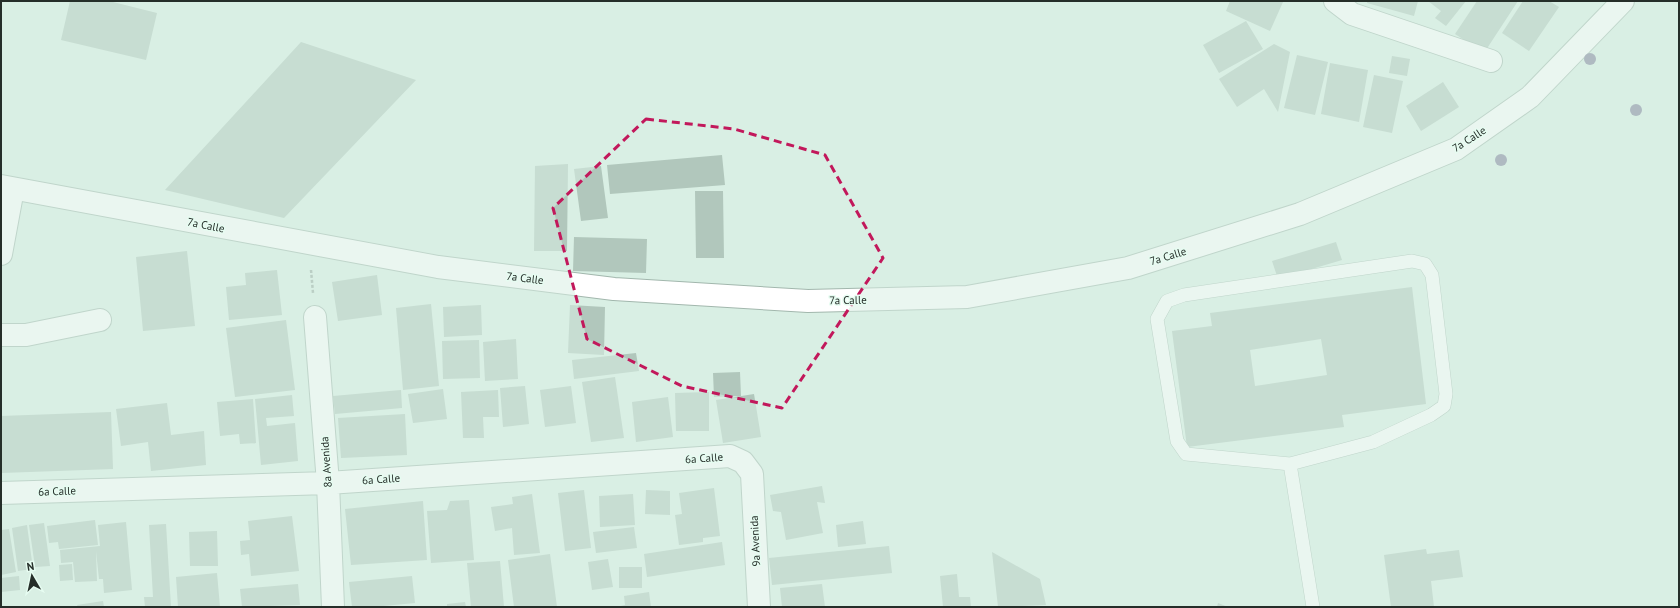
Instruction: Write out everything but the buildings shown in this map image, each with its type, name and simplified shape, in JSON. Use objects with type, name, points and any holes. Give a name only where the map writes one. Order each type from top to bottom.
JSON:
[{"type":"street","points":[[1335,1],[1352,14],[1491,61]]},
{"type":"street","name":"7a Calle","points":[[7,188],[438,267],[614,289],[808,301],[967,297],[1128,268],[1300,214],[1456,149],[1530,97],[1623,1]]},
{"type":"street","points":[[1,254],[7,188]]},
{"type":"street","name":"8a Avenida","points":[[315,317],[328,483],[333,607]]},
{"type":"street","points":[[1,334],[26,335],[100,320]]},
{"type":"street","name":"6a Calle","points":[[1,493],[328,483],[730,456],[743,462],[752,474]]},
{"type":"street","name":"9a Avenida","points":[[752,474],[759,607]]},
{"type":"lane","points":[[1412,261],[1425,264],[1432,275],[1446,394],[1444,406],[1431,415],[1373,442],[1290,464],[1186,454],[1177,441],[1157,319],[1168,301],[1184,295],[1412,261]]},
{"type":"lane","points":[[1290,464],[1313,607]]},
{"type":"path","points":[[308,244],[315,317]]},
{"type":"highlighted area","points":[[646,119],[734,129],[825,155],[883,258],[782,408],[682,386],[587,339],[553,208]]}]
